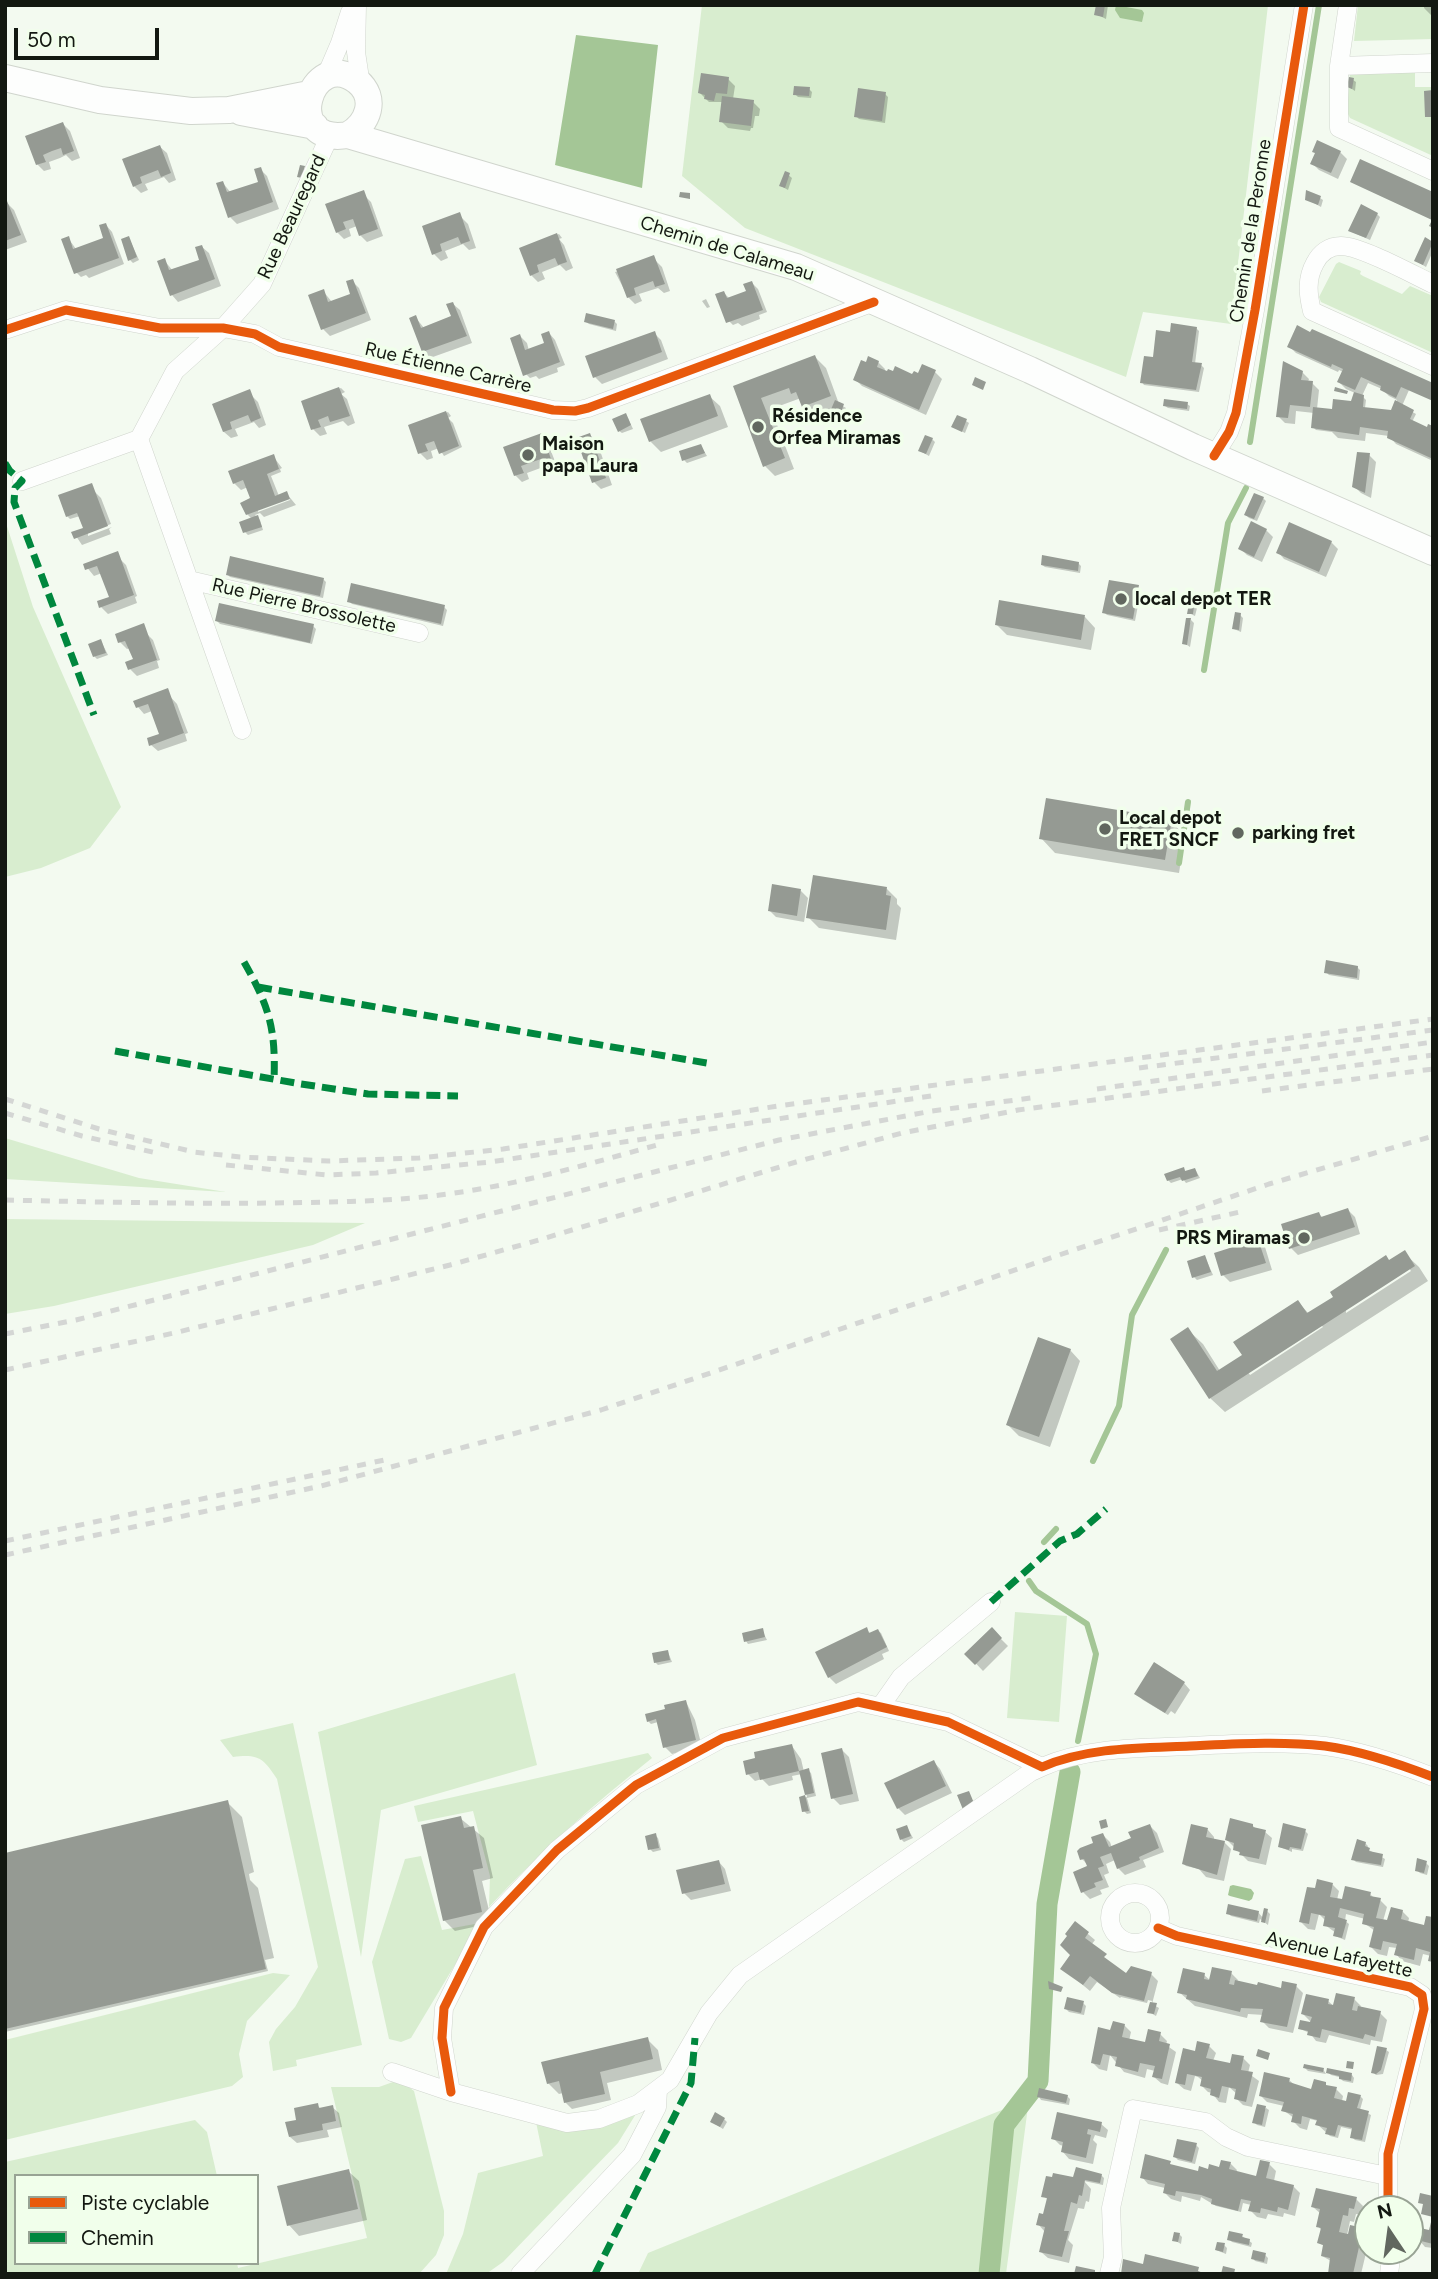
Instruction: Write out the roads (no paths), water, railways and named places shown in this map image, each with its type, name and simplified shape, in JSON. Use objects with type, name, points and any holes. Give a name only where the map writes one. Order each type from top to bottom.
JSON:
[{"type":"main road","name":"Chemin de Calameau","points":[[229,110],[317,86],[337,75],[346,76],[420,156]]},
{"type":"main road","name":"Chemin de Calameau","points":[[5,78],[100,100],[191,111],[229,110],[331,132],[796,267],[1433,552]]},
{"type":"main road","points":[[317,86],[307,111],[331,132],[362,125],[365,97]]},
{"type":"street","points":[[317,86],[340,43],[354,5]]},
{"type":"street","points":[[354,5],[356,52],[365,97]]},
{"type":"street","name":"Chemin de la Peronne","points":[[1214,456],[1229,432],[1236,413],[1280,162],[1304,5]]},
{"type":"street","points":[[1348,5],[1339,66],[1339,128],[1433,171]]},
{"type":"street","points":[[1339,66],[1433,63]]},
{"type":"street","name":"Rue Beauregard","points":[[223,328],[262,284],[331,132]]},
{"type":"street","points":[[1433,284],[1352,247],[1337,245],[1324,250],[1316,261],[1310,276],[1308,295],[1312,312],[1433,366]]},
{"type":"street","name":"Rue Étienne Carrère","points":[[5,330],[66,310],[160,328],[223,328],[255,334],[279,346],[553,410],[575,411],[874,302]]},
{"type":"street","points":[[22,481],[139,439],[176,371],[223,328]]},
{"type":"street","name":"Rue Pierre Brossolette","points":[[139,439],[242,730]]},
{"type":"street","name":"Rue Pierre Brossolette","points":[[190,580],[419,633]]},
{"type":"street","points":[[880,1707],[901,1677],[991,1602]]},
{"type":"street","points":[[451,2092],[442,2038],[444,2008],[484,1927],[557,1850],[636,1785],[723,1738],[858,1702],[948,1722],[1042,1767]]},
{"type":"street","points":[[392,2072],[451,2092],[567,2123],[599,2119],[638,2104],[670,2080],[709,2012],[740,1975],[1031,1772],[1061,1759],[1128,1749],[1253,1743],[1324,1746],[1385,1758],[1433,1777]]},
{"type":"street","name":"Avenue Lafayette","points":[[1158,1928],[1177,1936],[1410,1987],[1422,1995],[1424,2009],[1388,2154],[1388,2195]]},
{"type":"street","points":[[525,2272],[632,2155],[657,2107],[658,2090]]},
{"type":"street","points":[[1109,2274],[1112,2258],[1111,2208],[1133,2109],[1206,2122],[1226,2137],[1248,2147],[1387,2176]]},
{"type":"waterway","points":[[1250,442],[1319,5]]},
{"type":"waterway","points":[[1204,670],[1228,523],[1246,488]]},
{"type":"waterway","points":[[1179,863],[1188,802]]},
{"type":"waterway","points":[[1093,1461],[1119,1406],[1132,1315],[1166,1250]]},
{"type":"waterway","points":[[1044,1542],[1056,1529]]},
{"type":"waterway","points":[[1029,1581],[1036,1591],[1087,1624],[1096,1654],[1078,1741]]},
{"type":"waterway","points":[[989,2274],[1004,2125],[1038,2081],[1047,1904],[1070,1772]]},
{"type":"railway","points":[[5,1099],[99,1129],[194,1152],[329,1161],[419,1158],[503,1149],[778,1106],[1433,1019]]},
{"type":"railway","points":[[1139,1068],[1433,1030]]},
{"type":"railway","points":[[1097,1089],[1433,1042]]},
{"type":"railway","points":[[5,1370],[174,1333],[450,1265],[902,1133],[1018,1110],[1433,1055]]},
{"type":"railway","points":[[1262,1091],[1433,1069]]},
{"type":"railway","points":[[226,1165],[327,1175],[490,1162],[931,1096]]},
{"type":"railway","points":[[5,1334],[76,1320],[779,1140],[932,1111],[1031,1098]]},
{"type":"railway","points":[[5,1113],[82,1136],[161,1154]]},
{"type":"railway","points":[[5,1555],[321,1486],[601,1410],[1269,1184],[1433,1136]]},
{"type":"railway","points":[[5,1200],[242,1203],[399,1199],[495,1186],[657,1145]]},
{"type":"railway","points":[[1159,1230],[1240,1212]]},
{"type":"railway","points":[[5,1541],[389,1459]]},
{"type":"place","name":"Résidence Orfea Miramas","points":[[758,427]]},
{"type":"place","name":"Maison papa Laura","points":[[528,455]]},
{"type":"place","name":"local depot TER","points":[[1121,599]]},
{"type":"place","name":"Local depot FRET SNCF","points":[[1105,829]]},
{"type":"place","name":"parking fret","points":[[1238,833]]},
{"type":"place","name":"PRS Miramas","points":[[1304,1238]]}]
